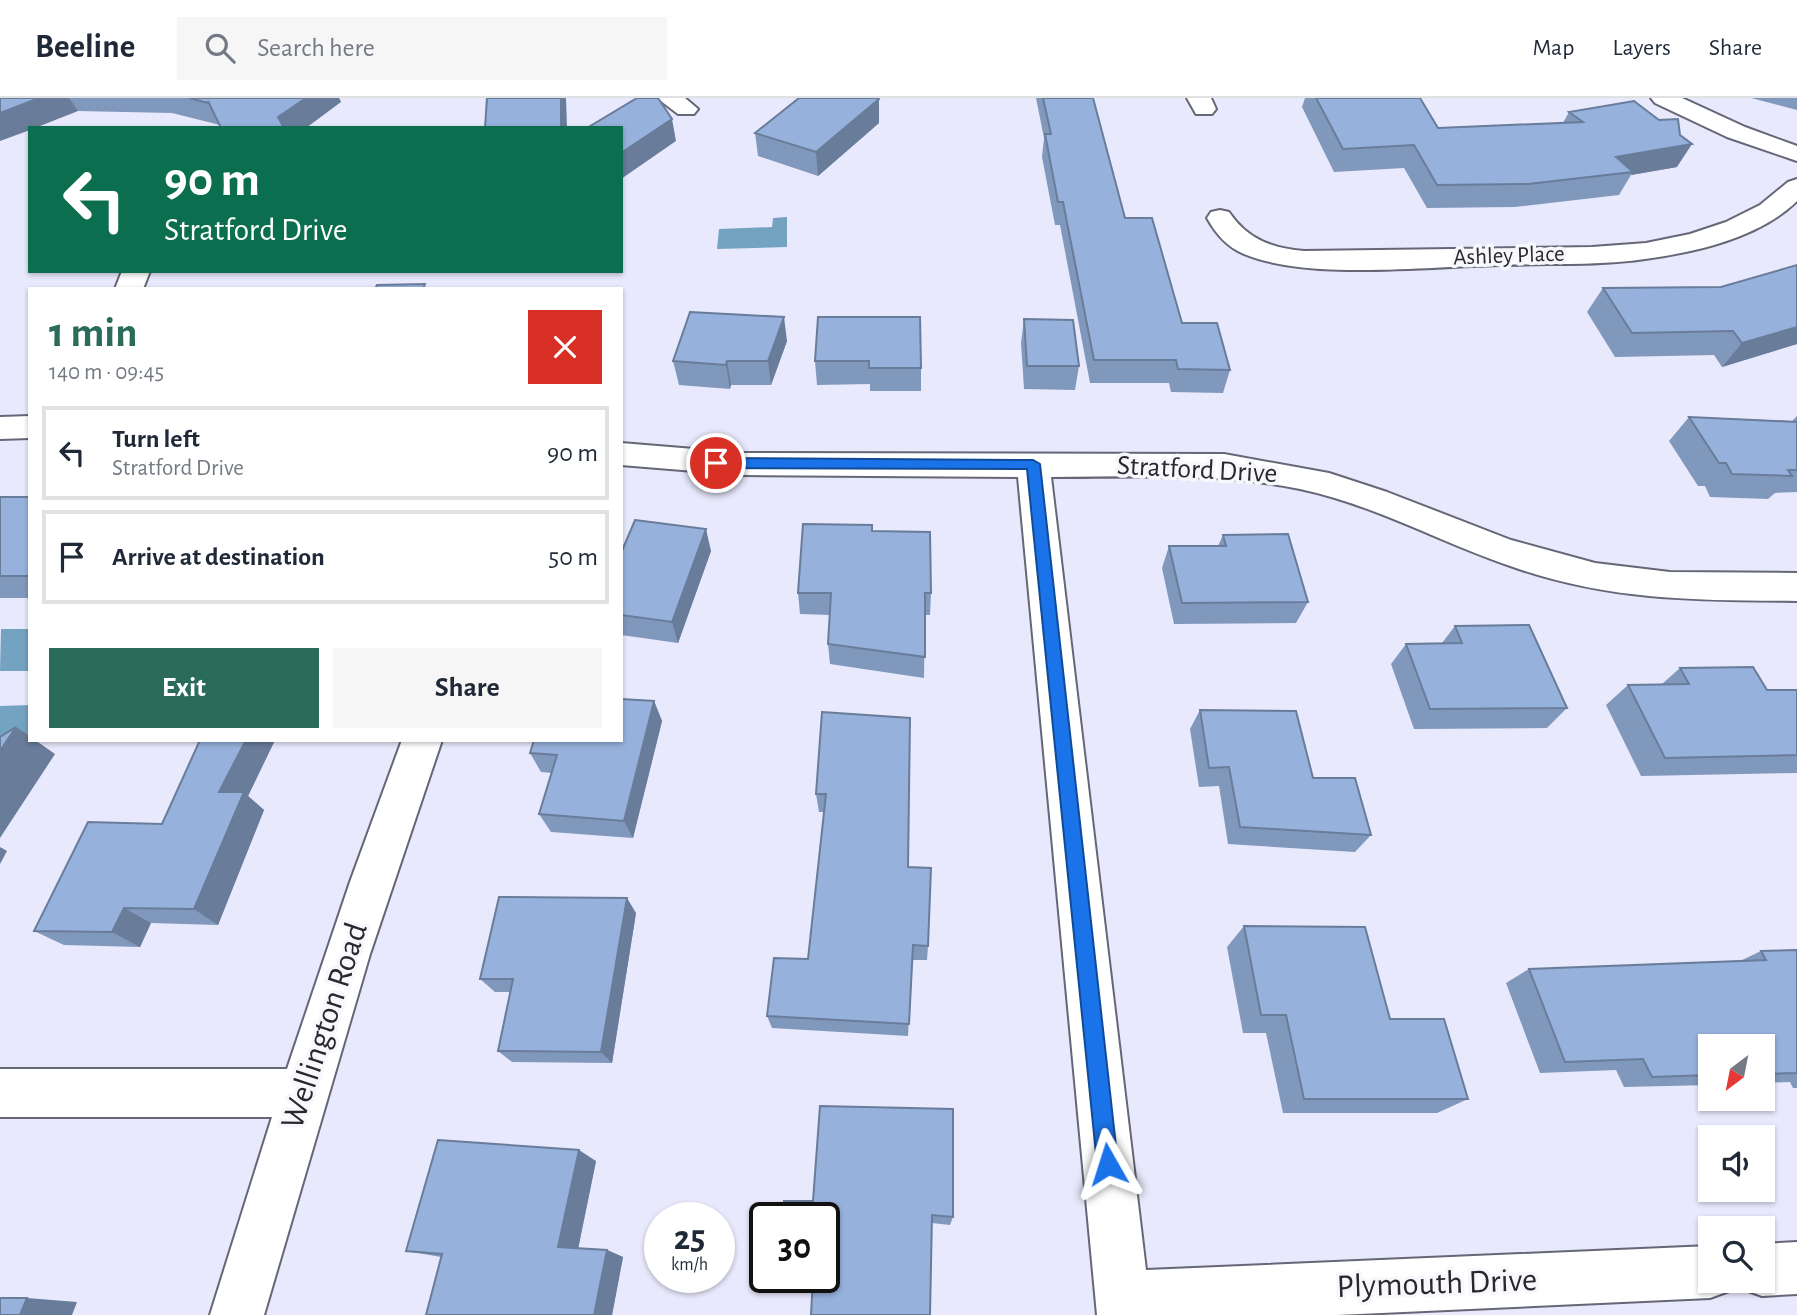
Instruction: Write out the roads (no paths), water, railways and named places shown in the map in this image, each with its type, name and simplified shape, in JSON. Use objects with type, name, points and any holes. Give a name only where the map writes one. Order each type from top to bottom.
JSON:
[{"type":"street","points":[[1663,98],[1736,132],[1797,154]]},
{"type":"street","name":"Ashley Place","points":[[1220,218],[1231,235],[1259,251],[1305,259],[1425,259],[1626,252],[1662,248],[1745,224],[1773,209],[1797,187]]},
{"type":"street","points":[[0,428],[28,427]]},
{"type":"street","name":"Stratford Drive","points":[[623,454],[743,464],[1174,464],[1272,472],[1342,488],[1433,524],[1594,577],[1647,584],[1797,587]]},
{"type":"street","points":[[1033,464],[1123,1306]]},
{"type":"street","name":"Wellington Road","points":[[237,1315],[303,1093],[390,826],[421,742]]},
{"type":"street","points":[[0,1093],[303,1093]]},
{"type":"street","points":[[1775,1269],[1797,1268]]},
{"type":"street","name":"Plymouth Drive","points":[[1123,1306],[1698,1273]]},
{"type":"water","points":[[787,217],[787,247],[717,249],[719,229],[772,227],[773,218]]},
{"type":"water","points":[[1,629],[28,629],[28,671],[0,671]]},
{"type":"water","points":[[28,705],[28,734],[17,738],[0,736],[0,706]]}]
